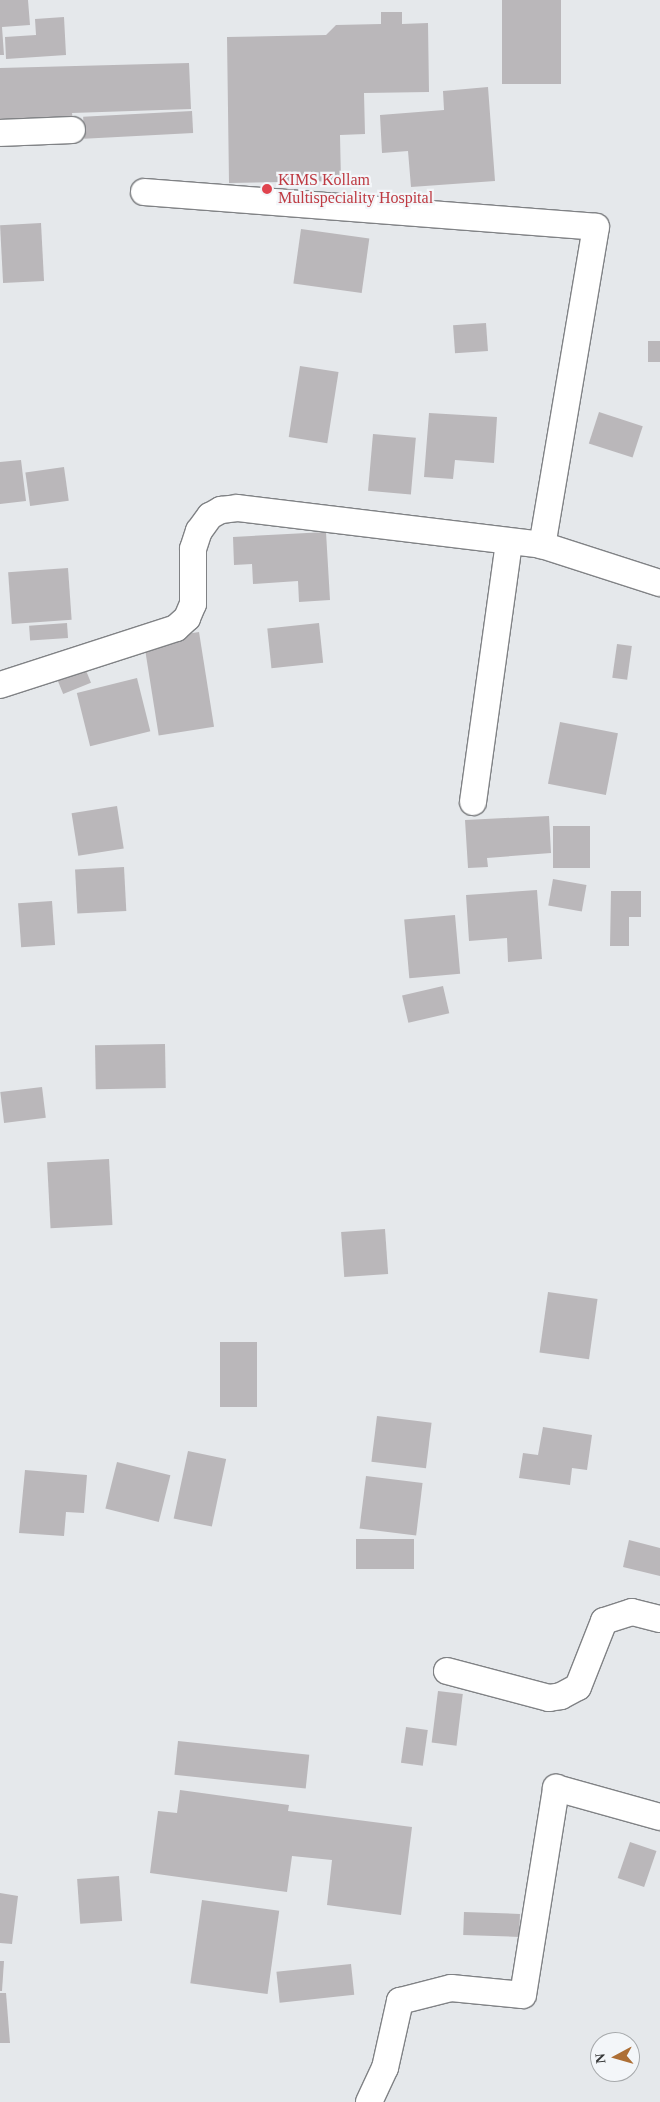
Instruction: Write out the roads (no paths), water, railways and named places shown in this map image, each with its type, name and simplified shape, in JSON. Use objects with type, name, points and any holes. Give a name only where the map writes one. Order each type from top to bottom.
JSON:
[{"type":"street","points":[[0,133],[72,130]]},
{"type":"street","points":[[144,192],[596,227],[542,545]]},
{"type":"street","points":[[0,685],[176,628],[187,618],[193,604],[192,550],[199,531],[210,516],[221,510],[237,508],[542,545],[660,583]]},
{"type":"street","points":[[473,802],[509,542]]},
{"type":"street","points":[[447,1671],[550,1698],[561,1696],[578,1687],[604,1621],[632,1612],[660,1619]]},
{"type":"street","points":[[369,2102],[385,2068],[400,2001],[451,1988],[522,1996],[556,1788],[660,1818]]},
{"type":"place","name":"KIMS Kollam Multispeciality Hospital","points":[[267,189]]}]
